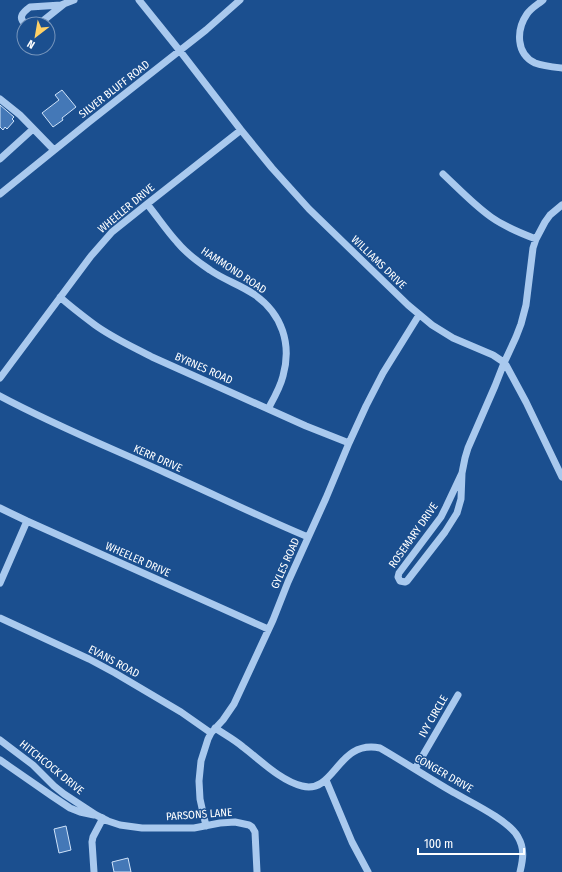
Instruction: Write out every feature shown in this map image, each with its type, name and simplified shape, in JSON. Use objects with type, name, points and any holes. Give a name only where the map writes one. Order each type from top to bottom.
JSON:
[{"type":"street","points":[[22,16],[30,7],[64,4],[74,0]]},
{"type":"street","name":"WILLIAMS DRIVE","points":[[139,0],[241,130],[272,168],[309,209],[419,315],[442,332],[493,354],[504,362],[523,396],[562,477]]},
{"type":"street","name":"SILVER BLUFF ROAD","points":[[1,192],[180,51],[240,0]]},
{"type":"street","points":[[543,0],[530,10],[523,20],[519,36],[520,46],[524,54],[531,61],[540,65],[562,68]]},
{"type":"street","points":[[49,16],[64,4]]},
{"type":"street","points":[[0,99],[20,115],[54,150]]},
{"type":"street","points":[[0,158],[33,129]]},
{"type":"street","name":"WHEELER DRIVE","points":[[0,378],[91,256],[112,232],[241,130]]},
{"type":"street","points":[[443,174],[478,207],[491,217],[512,229],[536,239]]},
{"type":"street","name":"HAMMOND ROAD","points":[[147,204],[177,242],[188,253],[212,271],[248,290],[275,314],[283,330],[287,355],[280,385],[268,409]]},
{"type":"street","points":[[462,473],[468,448],[523,318],[533,248],[536,239],[550,215],[562,204]]},
{"type":"street","name":"BYRNES ROAD","points":[[60,297],[96,326],[129,346],[324,434],[349,443]]},
{"type":"street","name":"GYLES ROAD","points":[[206,826],[200,799],[199,781],[204,751],[213,731],[234,704],[366,406],[383,374],[419,315]]},
{"type":"street","name":"KERR DRIVE","points":[[0,396],[24,409],[106,447],[308,537]]},
{"type":"street","name":"ROSEMARY DRIVE","points":[[462,473],[461,499],[457,513],[452,522],[407,581],[400,581],[398,577],[399,572],[441,517],[462,473]]},
{"type":"street","name":"WHEELER DRIVE","points":[[0,508],[268,629]]},
{"type":"street","points":[[0,583],[27,521]]},
{"type":"street","name":"EVANS ROAD","points":[[0,618],[89,659],[115,673],[213,731],[242,746],[268,768],[295,783],[307,787],[320,784],[326,780]]},
{"type":"street","name":"IVY CIRCLE","points":[[415,769],[458,695]]},
{"type":"street","name":"HITCHCOCK DRIVE","points":[[0,740],[28,761],[64,794],[100,817]]},
{"type":"street","name":"CONGER DRIVE","points":[[326,780],[340,763],[354,751],[369,747],[380,748],[510,826],[518,836],[523,848],[524,856],[520,872]]},
{"type":"street","name":"HITCHCOCK DRIVE","points":[[0,760],[70,808],[100,817]]},
{"type":"street","points":[[326,780],[352,842],[368,872]]},
{"type":"street","points":[[94,872],[92,842],[100,817]]},
{"type":"street","name":"PARSONS LANE","points":[[100,817],[120,825],[142,828],[194,828],[235,822],[246,824],[252,827],[255,832],[257,872]]},
{"type":"building","points":[[62,90],[76,107],[62,118],[63,120],[53,127],[42,113],[59,100],[55,95]]},
{"type":"building","points":[[0,105],[14,117],[12,119],[14,121],[7,129],[5,127],[3,130],[0,127]]},
{"type":"building","points":[[66,826],[71,850],[59,853],[54,829]]},
{"type":"building","points":[[128,858],[131,872],[114,872],[112,862]]}]
